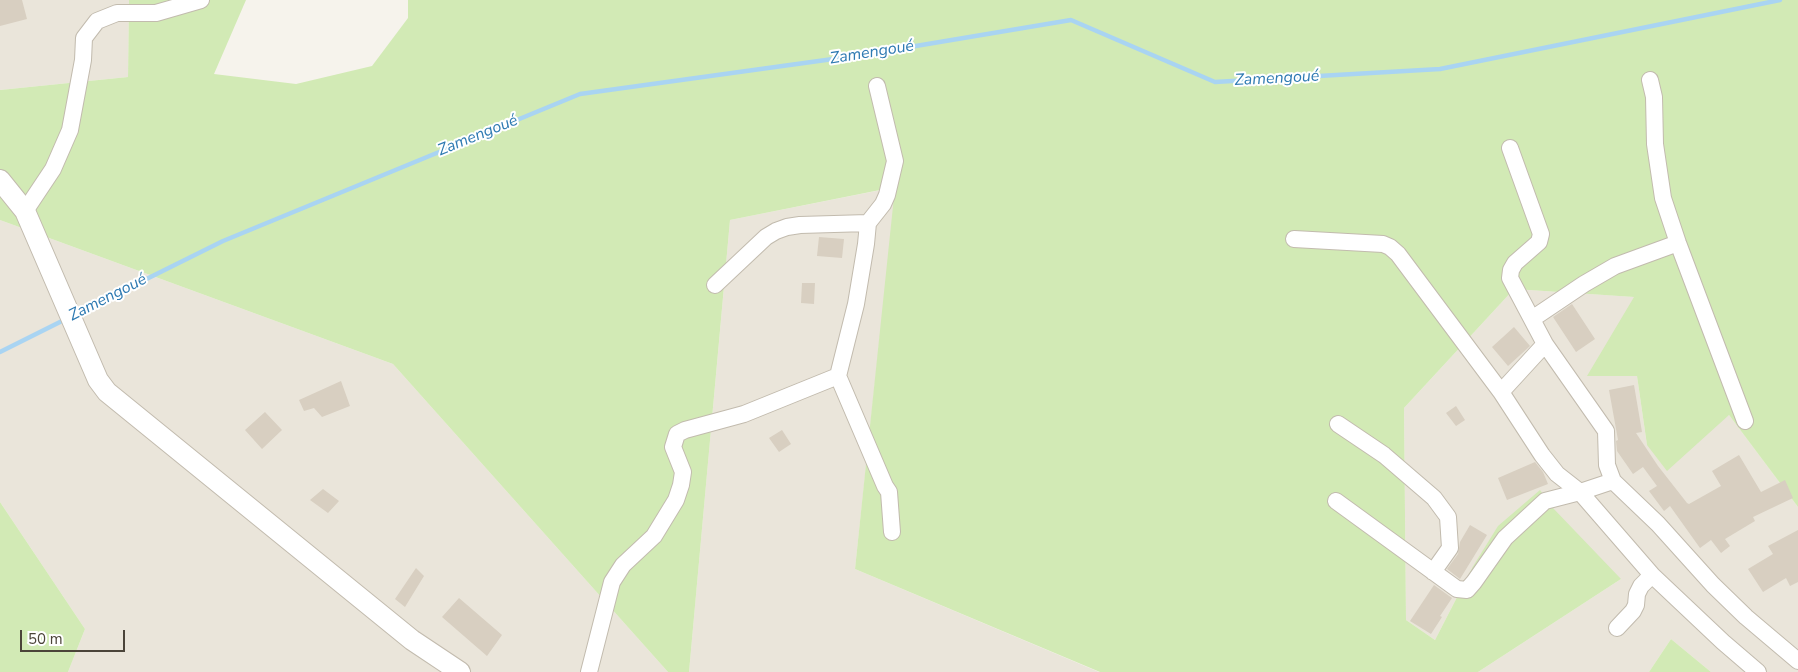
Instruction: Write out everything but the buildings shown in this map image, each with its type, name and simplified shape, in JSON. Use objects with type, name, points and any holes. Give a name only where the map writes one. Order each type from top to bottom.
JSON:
[{"type":"street","points":[[25,211],[53,169],[70,130],[83,60],[84,38],[96,22],[117,13],[156,13],[201,0]]},
{"type":"street","points":[[1650,80],[1654,97],[1655,144],[1663,198],[1745,421]]},
{"type":"street","points":[[877,86],[895,161],[887,195],[883,204],[868,223],[856,304],[838,376],[889,492],[892,532]]},
{"type":"street","points":[[1510,148],[1541,234],[1539,242],[1515,263],[1511,270],[1510,278],[1545,344],[1606,431],[1607,465],[1613,481],[1658,524],[1713,585],[1746,617],[1798,661]]},
{"type":"street","points":[[0,182],[25,211],[98,380],[107,392],[412,640],[460,672]]},
{"type":"street","points":[[715,286],[776,231],[800,225],[868,223]]},
{"type":"street","points":[[1294,239],[1382,244],[1390,247],[1398,254],[1501,392],[1557,474],[1580,492],[1652,575],[1758,672]]},
{"type":"street","points":[[1532,318],[1615,266],[1678,243]]},
{"type":"street","points":[[1501,392],[1545,344]]},
{"type":"street","points":[[590,672],[612,582],[623,565],[654,536],[676,500],[683,472],[673,447],[677,434],[685,430],[744,414],[838,376]]},
{"type":"street","points":[[1338,424],[1384,455],[1434,498],[1448,518],[1450,548],[1433,572]]},
{"type":"street","points":[[1336,501],[1457,589],[1467,590],[1505,538],[1545,501],[1613,481]]},
{"type":"street","points":[[1617,628],[1633,611],[1641,586],[1652,575]]},
{"type":"shaded area","points":[[0,0],[129,0],[128,77],[0,90]]},
{"type":"shaded area","points":[[896,187],[855,569],[1099,672],[689,672],[730,220]]},
{"type":"shaded area","points":[[0,220],[393,364],[668,672],[68,672],[85,629],[0,502]]},
{"type":"shaded area","points":[[1514,289],[1635,297],[1637,376],[1647,445],[1729,415],[1798,507],[1798,672],[1711,672],[1671,639],[1649,672],[1478,672],[1621,579],[1472,568],[1435,640],[1406,620],[1404,408]]},
{"type":"green space","points":[[129,0],[246,0],[214,74],[296,84],[372,66],[408,18],[408,0],[1798,0],[1798,507],[1729,415],[1667,471],[1647,445],[1637,376],[1587,376],[1634,297],[1514,289],[1404,408],[1406,620],[1435,640],[1472,568],[1498,526],[1540,490],[1552,507],[1621,579],[1478,672],[1100,672],[855,569],[895,187],[730,220],[689,672],[668,672],[393,364],[0,220],[0,90],[128,77]]},
{"type":"green space","points":[[0,502],[85,629],[68,672],[0,672]]},
{"type":"green space","points":[[1671,639],[1711,672],[1649,672]]},
{"type":"waterway","name":"Zamengoué","points":[[76,314],[223,241],[580,94],[862,55],[1071,20],[1215,82],[1440,69],[1780,0]]},
{"type":"waterway","name":"Zamengoué","points":[[0,352],[66,319]]}]
